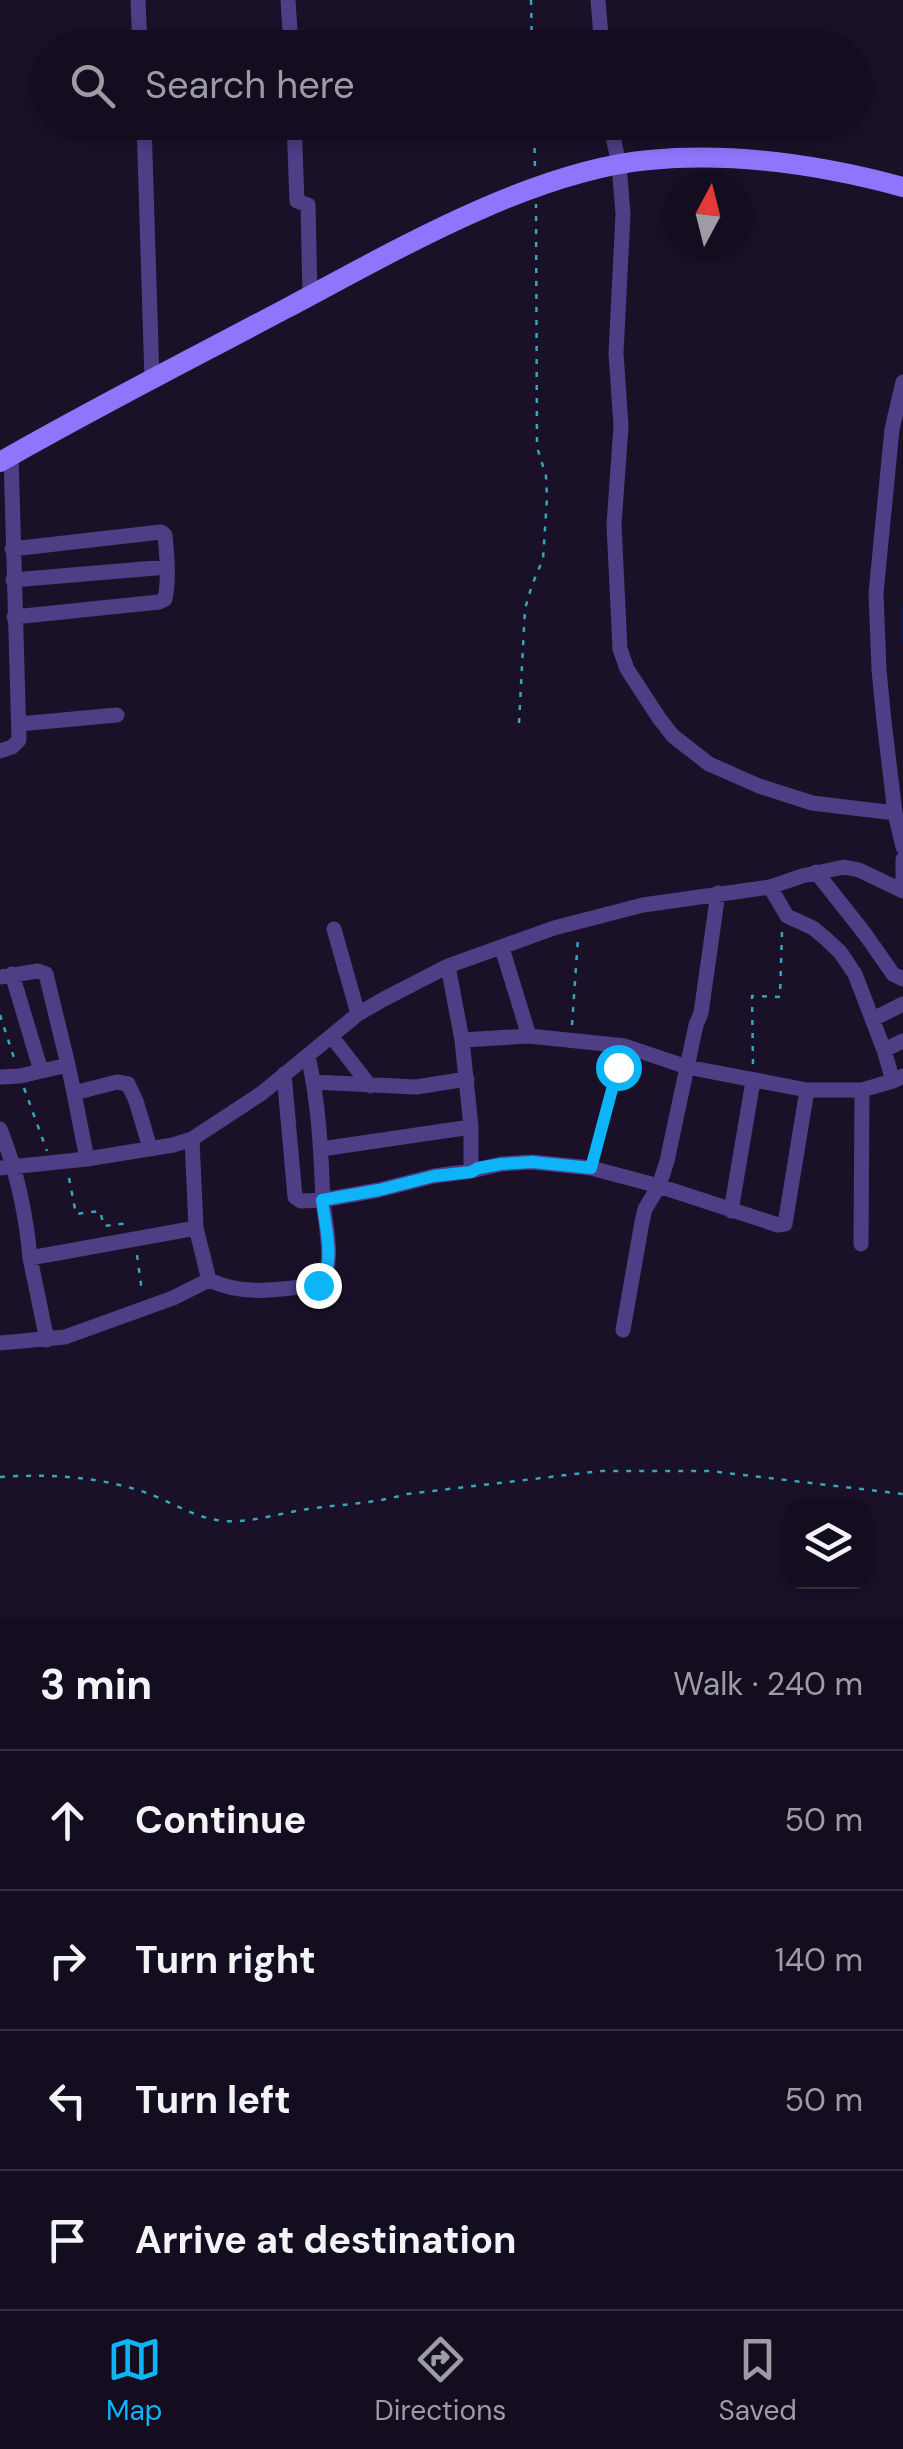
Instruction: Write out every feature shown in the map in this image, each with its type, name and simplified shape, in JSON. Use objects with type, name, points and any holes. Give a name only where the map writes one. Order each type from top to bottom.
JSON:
[{"type":"main road","points":[[6,459],[420,239],[500,202],[578,174],[646,160],[734,158],[811,167],[903,187]]},
{"type":"street","points":[[138,0],[139,30]]},
{"type":"street","points":[[288,0],[290,30]]},
{"type":"street","points":[[598,0],[600,30]]},
{"type":"street","points":[[145,140],[152,380]]},
{"type":"street","points":[[295,140],[297,201],[308,205],[310,296]]},
{"type":"street","points":[[614,140],[622,214],[616,352],[621,426],[614,525],[620,649],[628,670],[658,718],[709,764],[812,803],[895,814]]},
{"type":"street","points":[[903,382],[892,429],[876,593],[878,670],[895,814],[903,846]]},
{"type":"street","points":[[0,750],[19,740],[20,720],[17,663],[7,635],[13,580],[6,459]]},
{"type":"street","points":[[9,606],[159,602],[165,599],[168,567],[165,535],[161,532],[12,549]]},
{"type":"street","points":[[13,580],[168,567]]},
{"type":"street","points":[[0,665],[17,663]]},
{"type":"street","points":[[0,696],[18,694]]},
{"type":"street","points":[[0,721],[117,715]]},
{"type":"street","points":[[903,859],[903,880]]},
{"type":"street","points":[[7,1167],[87,1159],[192,1139],[262,1092],[358,1014],[448,966],[523,939],[643,905],[770,887],[816,872],[851,868],[903,892]]},
{"type":"street","points":[[816,872],[893,974],[903,979]]},
{"type":"street","points":[[462,1040],[529,1036],[625,1046],[687,1067],[807,1090],[862,1090],[898,1079],[855,974],[840,952],[812,928],[788,916],[770,887]]},
{"type":"street","points":[[622,1330],[646,1209],[660,1186],[701,1013],[718,894]]},
{"type":"street","points":[[334,929],[358,1014]]},
{"type":"street","points":[[502,948],[529,1036]]},
{"type":"street","points":[[448,966],[467,1080],[471,1172]]},
{"type":"street","points":[[40,1071],[6,975],[38,970],[46,974],[87,1159]]},
{"type":"street","points":[[872,1019],[903,1004]]},
{"type":"street","points":[[332,1037],[370,1086]]},
{"type":"street","points":[[884,1050],[903,1041]]},
{"type":"street","points":[[0,1343],[65,1337],[144,1310],[208,1280],[240,1291],[324,1282],[329,1264],[321,1149],[308,1056]]},
{"type":"street","points":[[0,1077],[68,1065]]},
{"type":"street","points":[[284,1074],[295,1197],[300,1201],[379,1190],[501,1164],[532,1162],[591,1168],[778,1225],[786,1223],[807,1090]]},
{"type":"street","points":[[314,1082],[416,1087],[467,1080]]},
{"type":"street","points":[[731,1211],[753,1081]]},
{"type":"street","points":[[74,1093],[117,1082],[128,1084],[150,1148]]},
{"type":"street","points":[[861,1244],[862,1090]]},
{"type":"street","points":[[321,1149],[471,1127]]},
{"type":"street","points":[[0,1128],[7,1167],[27,1224],[47,1340]]},
{"type":"street","points":[[192,1139],[196,1228],[208,1280]]},
{"type":"street","points":[[30,1258],[196,1228]]},
{"type":"path","points":[[531,0],[532,30]]},
{"type":"path","points":[[520,723],[525,610],[542,559],[547,498],[546,476],[536,447],[535,140]]},
{"type":"path","points":[[753,1081],[752,996],[780,996],[780,936],[788,916]]},
{"type":"path","points":[[571,1042],[580,922]]},
{"type":"path","points":[[591,1168],[610,1088],[625,1046]]},
{"type":"path","points":[[0,1478],[42,1475],[102,1481],[140,1490],[191,1514],[226,1521],[600,1471],[710,1471],[903,1494]]},
{"type":"waterway","points":[[903,605],[903,642]]},
{"type":"route","points":[[318,1285],[328,1275],[329,1264],[322,1200],[501,1164],[532,1162],[591,1168],[618,1067]]}]
